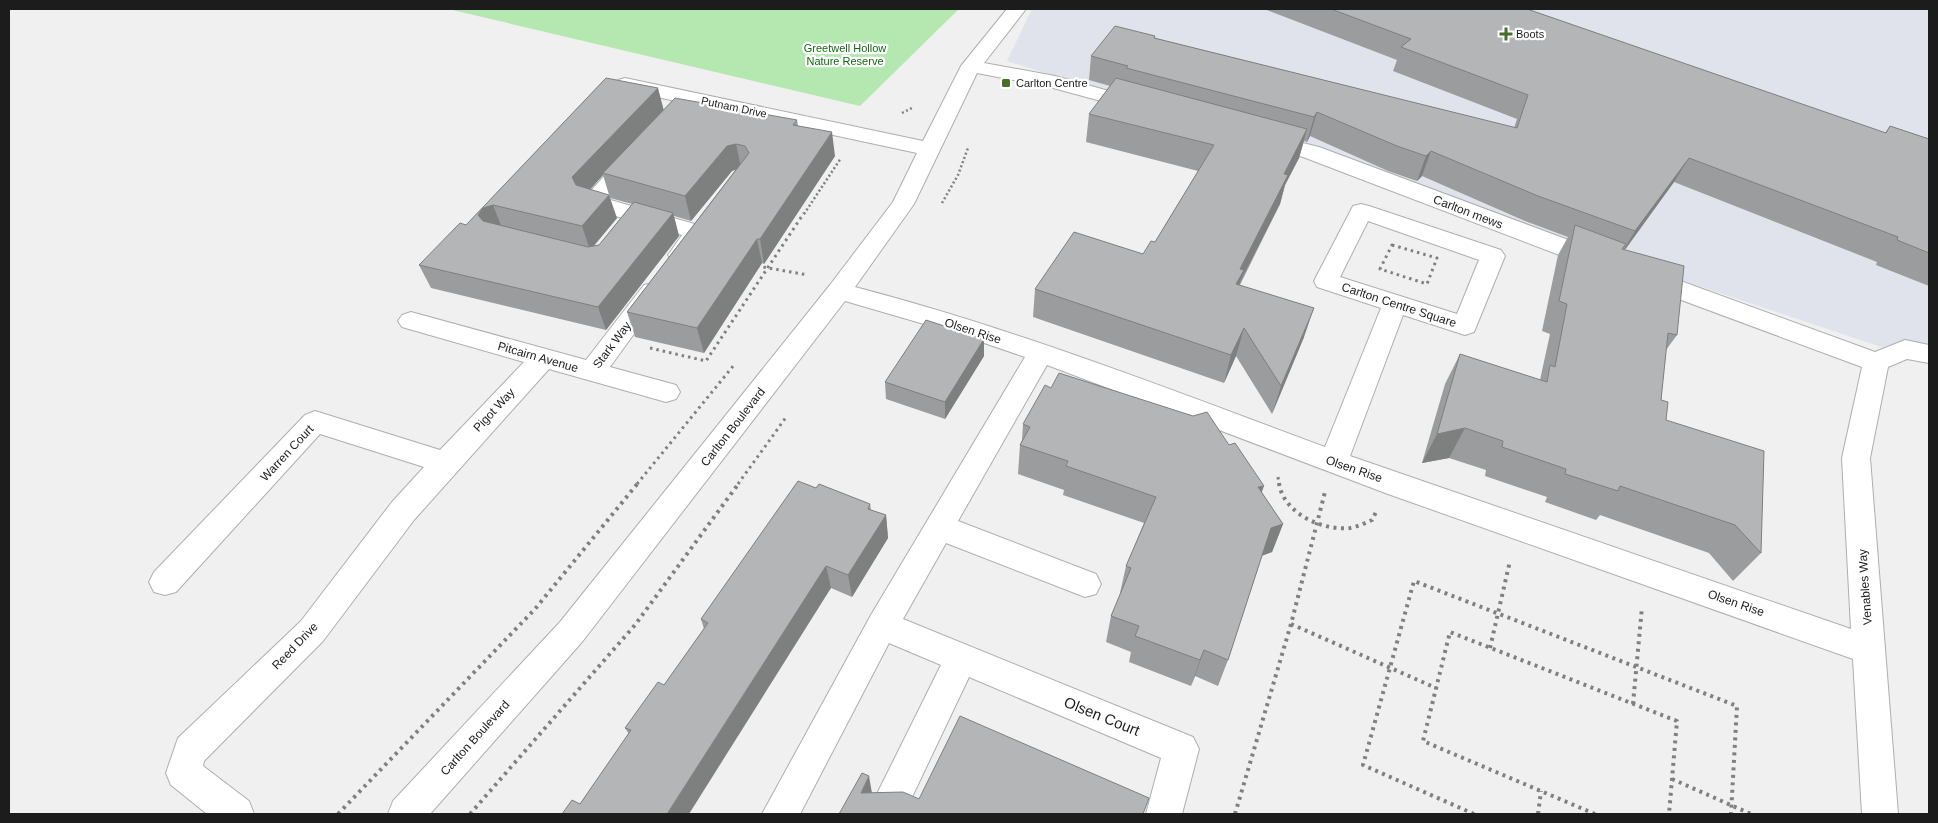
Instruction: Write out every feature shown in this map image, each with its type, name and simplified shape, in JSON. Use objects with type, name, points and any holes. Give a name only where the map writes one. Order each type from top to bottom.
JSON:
[{"type":"street","name":"Carlton Boulevard","points":[[406,814],[571,632],[839,291],[903,204],[971,66],[1017,9]]},
{"type":"street","points":[[971,66],[1054,82],[1159,111]]},
{"type":"street","name":"Putnam Drive","points":[[625,84],[931,149]]},
{"type":"street","name":"Stark Way","points":[[592,372],[704,224],[635,214],[592,202],[689,98]]},
{"type":"street","name":"Carlton mews","points":[[1244,134],[1311,152],[1621,269],[1876,362]]},
{"type":"street","name":"Carlton Centre Square","points":[[1361,210],[1493,256],[1465,326],[1395,303],[1326,281],[1361,210]]},
{"type":"street","points":[[618,234],[635,214]]},
{"type":"street","name":"Olsen Rise","points":[[839,291],[961,326],[1334,462],[1869,650]]},
{"type":"street","points":[[1334,462],[1395,303]]},
{"type":"street","name":"Pitcairn Avenue","points":[[411,321],[666,392]]},
{"type":"street","points":[[1876,362],[1905,349],[1929,354]]},
{"type":"street","points":[[780,814],[882,626],[1040,354]]},
{"type":"street","name":"Pigot Way","points":[[445,462],[543,358]]},
{"type":"street","name":"Venables Way","points":[[1876,362],[1856,458],[1880,814]]},
{"type":"street","name":"Warren Court","points":[[165,582],[315,422],[445,462]]},
{"type":"street","name":"Reed Drive","points":[[236,814],[184,773],[190,750],[312,631],[404,511],[445,462]]},
{"type":"street","points":[[939,527],[1085,584]]},
{"type":"street","name":"Olsen Court","points":[[882,626],[1181,748],[1164,814]]},
{"type":"street","points":[[885,814],[961,658]]},
{"type":"path","points":[[615,341],[706,360],[843,155]]},
{"type":"path","points":[[1392,245],[1437,258],[1427,284],[1380,269],[1392,245]]},
{"type":"path","points":[[750,264],[808,275]]},
{"type":"path","points":[[1288,445],[1279,469],[1278,487],[1291,507],[1317,524],[1349,528],[1372,520],[1388,481]]},
{"type":"path","points":[[1234,814],[1291,624],[1334,462]]},
{"type":"path","points":[[1490,648],[1518,526]]},
{"type":"path","points":[[1633,704],[1645,571]]},
{"type":"path","points":[[1474,814],[1363,765],[1414,581],[1737,706],[1731,814]]},
{"type":"path","points":[[1291,624],[1436,688]]},
{"type":"path","points":[[1595,814],[1423,741],[1450,632],[1677,721],[1670,814]]},
{"type":"path","points":[[1672,779],[1751,814]]},
{"type":"path","points":[[1538,814],[1542,791]]},
{"type":"shaded area","points":[[1032,9],[1929,9],[1929,363],[1315,158],[1007,61]]},
{"type":"green space","name":"Greetwell Hollow Nature Reserve","points":[[448,9],[959,9],[860,106]]},
{"type":"building","points":[[1331,9],[1527,9],[1886,133],[1890,126],[1929,139],[1929,253],[1897,240],[1898,237],[1689,158],[1635,231],[1538,196],[1431,151],[1426,156],[1397,146],[1317,112],[1314,117],[1126,68],[1128,66],[1091,56],[1115,26],[1155,36],[1154,38],[1517,128],[1528,95],[1401,47],[1411,39]]},
{"type":"building","points":[[606,78],[658,88],[572,177],[576,185],[609,195],[582,226],[493,205],[483,208],[478,215],[483,221],[588,247],[599,245],[634,202],[673,213],[598,307],[419,265],[460,223],[466,225]]},
{"type":"building","points":[[1116,78],[1307,129],[1284,174],[1288,175],[1240,269],[1244,270],[1236,284],[1314,308],[1281,386],[1244,328],[1231,355],[1035,289],[1074,232],[1143,254],[1151,241],[1155,242],[1214,145],[1089,114]]},
{"type":"building","points":[[675,98],[797,120],[793,125],[832,132],[697,328],[627,312],[749,153],[745,146],[736,144],[727,146],[685,196],[603,173]]},
{"type":"building","points":[[1575,225],[1626,244],[1622,249],[1684,266],[1677,335],[1668,333],[1661,400],[1668,402],[1666,420],[1764,451],[1761,553],[1735,525],[1620,486],[1618,491],[1565,474],[1566,469],[1502,447],[1503,441],[1465,428],[1437,434],[1460,354],[1547,382],[1550,365],[1555,367],[1567,304],[1559,301]]},
{"type":"building","points":[[926,320],[984,339],[945,402],[885,382]]},
{"type":"building","points":[[1059,373],[1193,416],[1207,412],[1229,445],[1235,443],[1264,486],[1258,487],[1283,524],[1271,528],[1228,660],[1204,650],[1200,660],[1135,636],[1139,626],[1111,616],[1131,568],[1126,566],[1156,497],[1066,466],[1068,461],[1020,445],[1030,427],[1023,424],[1045,385],[1051,388]]},
{"type":"building","points":[[798,481],[816,488],[819,484],[870,504],[868,509],[886,515],[848,575],[826,566],[667,814],[562,814],[572,800],[580,804],[631,730],[625,728],[658,682],[664,685],[708,623],[701,619]]},
{"type":"building","points":[[960,716],[1149,798],[1143,814],[839,814],[862,773],[869,776],[861,793],[903,792],[919,799]]},
{"type":"place","name":"Boots","points":[[1506,34]]},
{"type":"place","name":"Carlton Centre","points":[[1006,83]]}]
